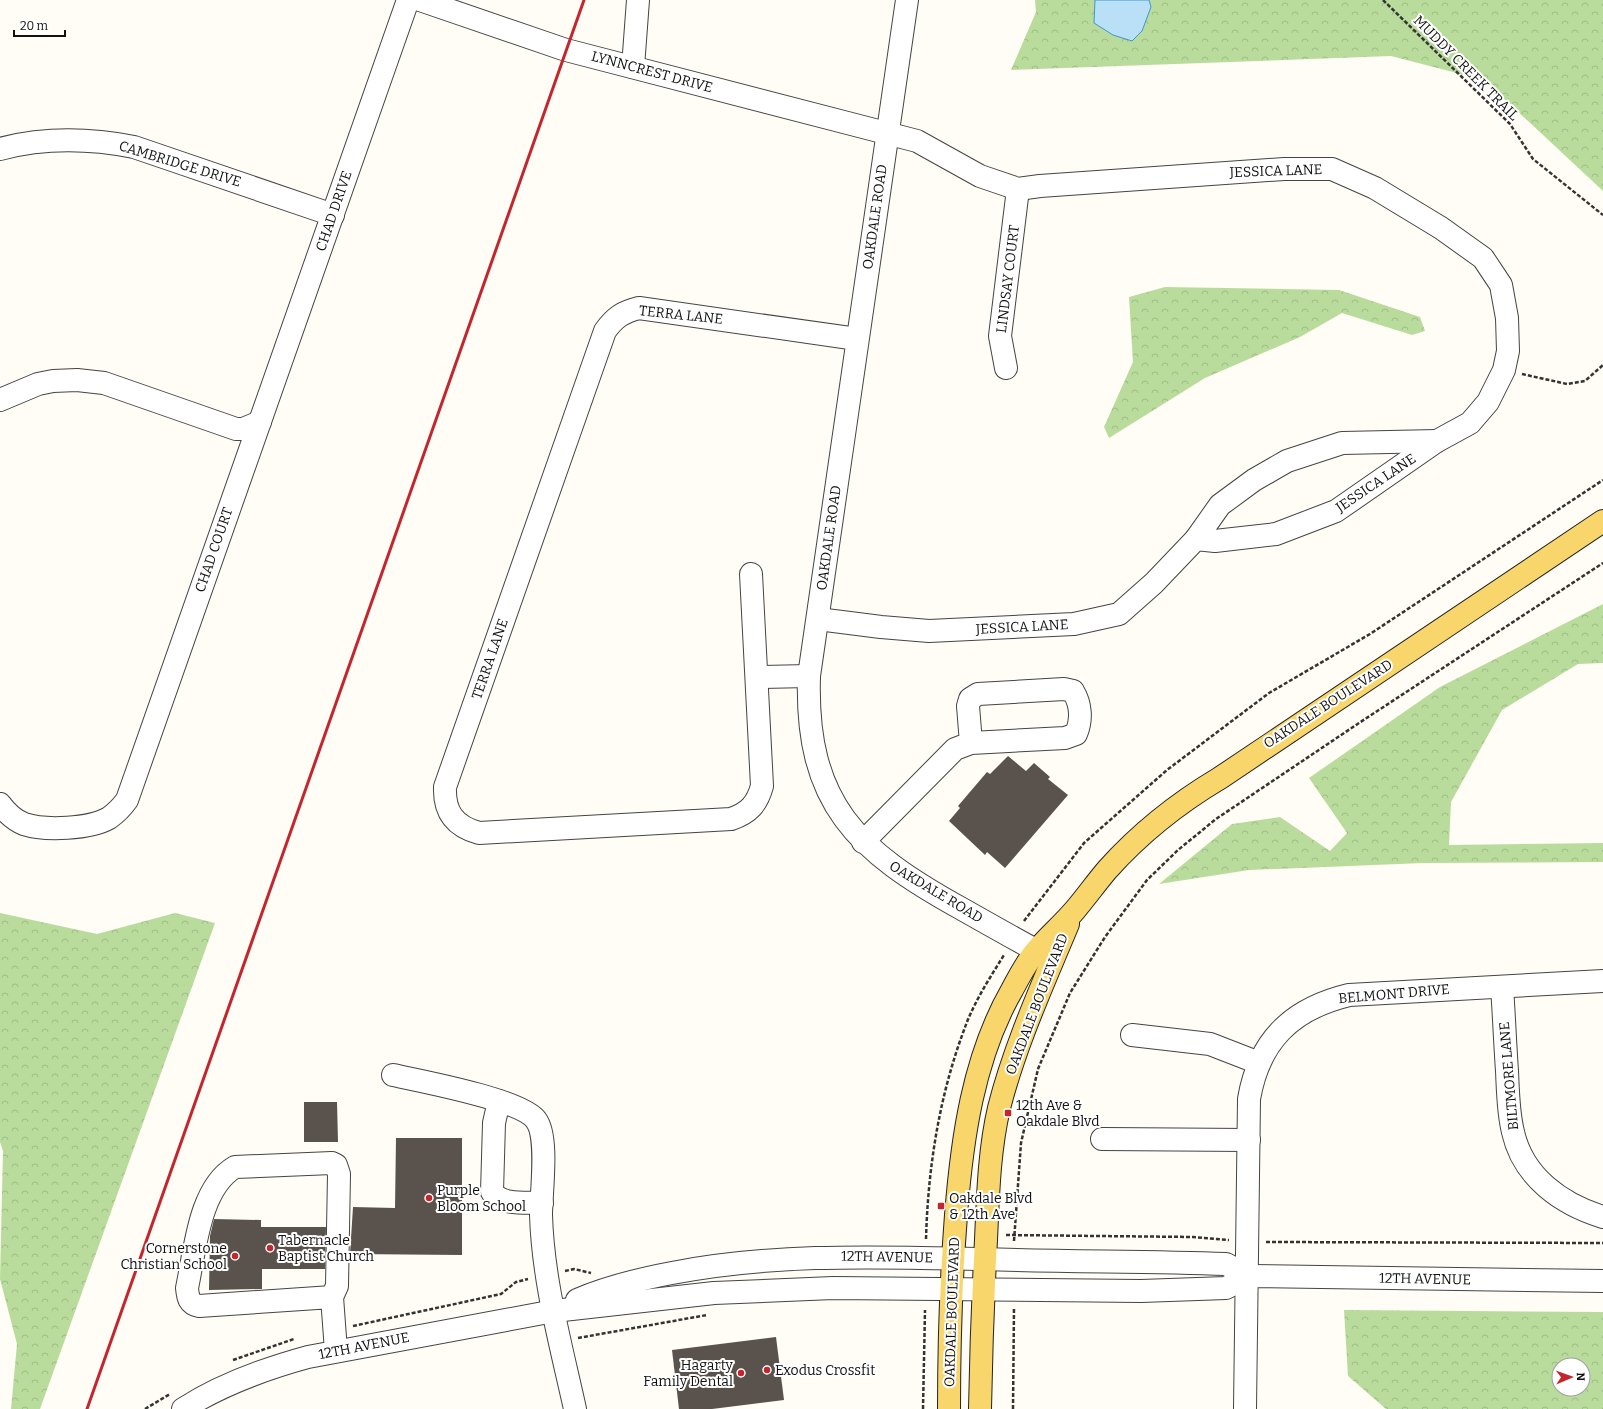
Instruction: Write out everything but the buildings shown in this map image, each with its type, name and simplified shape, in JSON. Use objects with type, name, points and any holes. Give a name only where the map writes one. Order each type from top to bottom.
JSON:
[{"type":"main road","name":"OAKDALE BOULEVARD","points":[[949,1409],[950,1289],[959,1176],[968,1118],[979,1071],[992,1034],[1011,991],[1045,955],[1074,910],[1107,871],[1128,848],[1189,796],[1220,778],[1261,748],[1603,521]]},
{"type":"main road","name":"OAKDALE BOULEVARD","points":[[980,1409],[983,1290],[989,1171],[992,1142],[999,1107],[1024,1030],[1045,955]]},
{"type":"street","name":"CHAD DRIVE","points":[[260,422],[408,0]]},
{"type":"street","name":"LYNNCREST DRIVE","points":[[420,0],[566,50],[887,133]]},
{"type":"street","points":[[632,67],[638,0]]},
{"type":"street","name":"OAKDALE ROAD","points":[[907,0],[809,676],[808,704],[811,736],[818,768],[828,792],[841,814],[863,842],[896,870],[924,889],[1045,955]]},
{"type":"street","name":"JESSICA LANE","points":[[887,133],[917,141],[980,176],[1018,189],[1040,186],[1284,169],[1332,169],[1375,188],[1441,228],[1483,258],[1501,285],[1507,318],[1508,351],[1504,370],[1488,402],[1470,423],[1437,441],[1336,511],[1276,534],[1215,541],[1196,539]]},
{"type":"street","name":"CAMBRIDGE DRIVE","points":[[0,149],[18,144],[46,140],[74,139],[102,141],[134,147],[333,215]]},
{"type":"street","name":"LINDSAY COURT","points":[[1006,368],[1000,336],[1018,189]]},
{"type":"street","name":"TERRA LANE","points":[[751,574],[762,786],[753,807],[743,815],[731,819],[479,833],[467,830],[456,822],[448,812],[444,799],[445,787],[602,338],[605,331],[614,319],[626,311],[639,308],[857,339]]},
{"type":"street","points":[[0,400],[38,384],[77,380],[104,383],[236,429],[243,429],[260,422]]},
{"type":"street","name":"CHAD COURT","points":[[0,804],[14,819],[23,824],[42,828],[90,825],[100,822],[119,810],[127,800],[260,422]]},
{"type":"street","name":"JESSICA LANE","points":[[818,619],[929,631],[1074,624],[1120,614],[1154,583],[1196,539],[1220,505],[1254,480],[1287,461],[1342,443],[1437,441]]},
{"type":"street","points":[[757,677],[809,676]]},
{"type":"street","points":[[863,842],[955,749],[971,743],[1065,738],[1076,734],[1080,726],[1078,700],[1073,691],[1064,689],[978,694],[970,698],[968,706],[971,743]]},
{"type":"street","name":"BELMONT DRIVE","points":[[1245,1409],[1248,1276],[1249,1099],[1252,1079],[1274,1038],[1290,1022],[1306,1010],[1327,1000],[1349,995],[1603,981]]},
{"type":"street","name":"BILTMORE LANE","points":[[1502,986],[1509,1108],[1513,1133],[1522,1156],[1534,1174],[1548,1189],[1582,1211],[1603,1217]]},
{"type":"street","points":[[1132,1034],[1210,1044],[1259,1064]]},
{"type":"street","points":[[393,1075],[475,1094],[525,1110],[536,1119],[541,1128],[543,1141],[542,1203],[547,1275],[575,1409]]},
{"type":"street","points":[[499,1101],[494,1123],[492,1192],[496,1197],[504,1201],[542,1203]]},
{"type":"street","points":[[1102,1139],[1248,1140]]},
{"type":"street","points":[[332,1297],[200,1306],[193,1305],[190,1301],[187,1288],[205,1205],[226,1172],[235,1167],[332,1163],[336,1165],[339,1174],[337,1286],[332,1297],[336,1351]]},
{"type":"street","name":"12TH AVENUE","points":[[554,1311],[595,1293],[648,1278],[698,1268],[782,1258],[833,1256],[1226,1264],[1248,1276],[1603,1281]]},
{"type":"street","name":"12TH AVENUE","points":[[183,1409],[232,1382],[269,1368],[336,1351],[554,1311],[714,1293],[770,1290],[834,1288],[1141,1291],[1226,1288],[1248,1276]]},
{"type":"path","name":"MUDDY CREEK TRAIL","points":[[1383,0],[1510,124],[1533,159],[1603,215]]},
{"type":"path","points":[[1504,370],[1567,384],[1585,381],[1603,365]]},
{"type":"path","points":[[1014,1260],[1014,1236],[1021,1143],[1038,1069],[1070,993],[1105,937],[1147,880],[1178,850],[1216,819],[1603,563]]},
{"type":"path","points":[[1014,1236],[1193,1237],[1248,1242],[1603,1243]]},
{"type":"path","points":[[1013,1409],[1014,1290]]},
{"type":"green space","points":[[1035,0],[1603,0],[1603,191],[1484,80],[1391,56],[1011,70],[1036,12]]},
{"type":"green space","points":[[1165,287],[1339,290],[1420,317],[1425,331],[1412,335],[1342,313],[1300,337],[1205,378],[1109,438],[1104,427],[1133,362],[1129,297]]},
{"type":"green space","points":[[1603,604],[1603,663],[1578,664],[1502,710],[1451,802],[1449,845],[1603,843],[1603,862],[1423,863],[1249,870],[1159,884],[1232,824],[1280,817],[1330,851],[1347,833],[1309,778],[1440,687]]},
{"type":"green space","points":[[0,913],[97,934],[175,913],[215,923],[40,1409],[11,1409],[17,1344],[0,1279],[3,1151],[0,1142]]},
{"type":"green space","points":[[1344,1310],[1603,1312],[1603,1409],[1386,1409],[1348,1376]]},
{"type":"water","points":[[1095,0],[1149,0],[1151,7],[1142,31],[1132,41],[1113,35],[1094,23]]},
{"type":"railway","points":[[87,1409],[584,0]]},
{"type":"place","name":"12th Ave & Oakdale Blvd","points":[[1008,1113]]},
{"type":"place","name":"Purple Bloom School","points":[[429,1198]]},
{"type":"place","name":"Oakdale Blvd & 12th Ave","points":[[941,1206]]},
{"type":"place","name":"Tabernacle Baptist Church","points":[[270,1248]]},
{"type":"place","name":"Cornerstone Christian School","points":[[235,1256]]},
{"type":"place","name":"Exodus Crossfit","points":[[767,1370]]},
{"type":"place","name":"Hagarty Family Dental","points":[[741,1373]]}]
